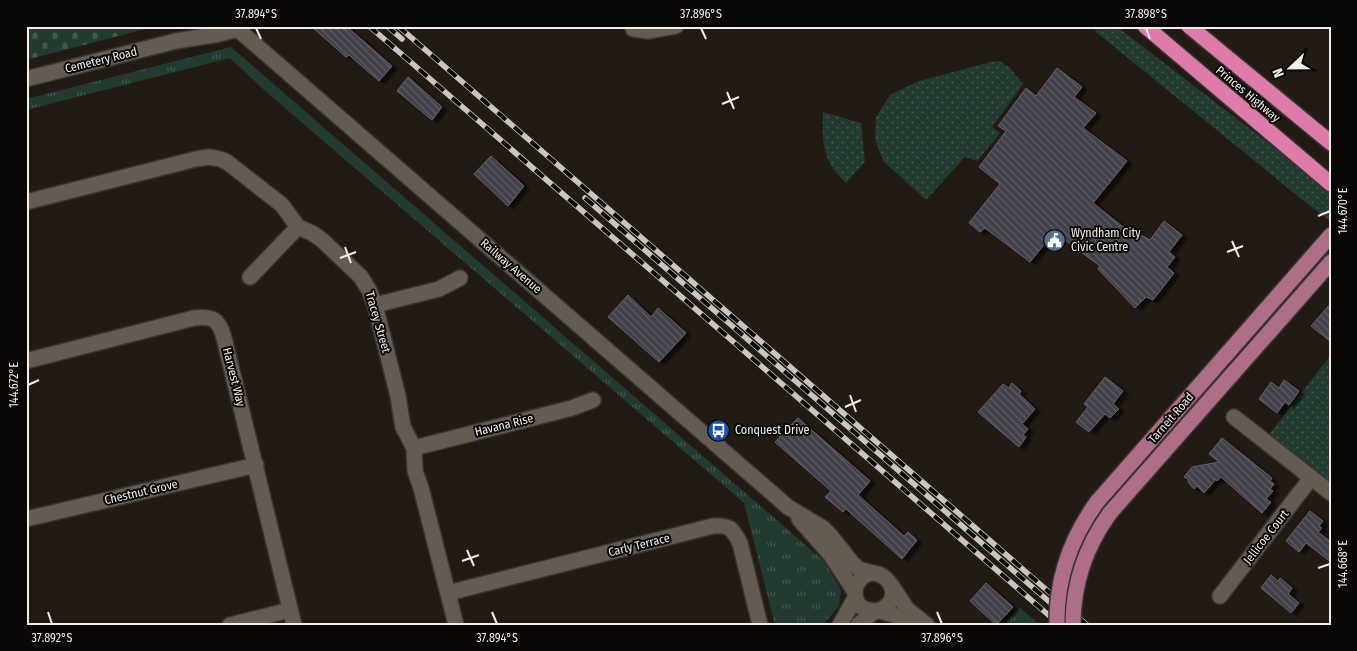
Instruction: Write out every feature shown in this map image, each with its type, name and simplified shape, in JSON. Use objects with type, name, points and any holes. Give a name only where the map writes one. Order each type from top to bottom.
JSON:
[{"type":"highway","name":"Princes Highway","points":[[1146,26],[1331,184]]},
{"type":"highway","name":"Princes Highway","points":[[1189,26],[1331,143]]},
{"type":"main road","name":"Tarneit Road","points":[[1057,625],[1058,596],[1068,555],[1097,502],[1331,235]]},
{"type":"main road","name":"Tarneit Road","points":[[1073,625],[1075,593],[1086,554],[1094,536],[1110,513],[1331,262]]},
{"type":"street","name":"Cemetery Road","points":[[176,40],[203,26]]},
{"type":"street","points":[[633,29],[648,31],[676,26]]},
{"type":"street","name":"Cemetery Road","points":[[26,79],[176,40],[219,34],[236,28]]},
{"type":"street","name":"Railway Avenue","points":[[236,28],[788,507],[830,554],[855,595]]},
{"type":"street","name":"Tracey Street","points":[[26,202],[196,159],[209,157],[220,159],[227,162],[282,205],[298,227],[312,233],[361,277],[375,305],[398,396],[403,427],[414,448],[415,471],[456,625]]},
{"type":"street","points":[[250,277],[298,227]]},
{"type":"street","points":[[375,305],[439,289],[460,278]]},
{"type":"street","name":"Harvest Way","points":[[26,361],[194,318],[210,317],[217,322],[222,330],[294,625]]},
{"type":"street","name":"Havana Rise","points":[[414,448],[572,408],[593,400]]},
{"type":"street","points":[[1234,417],[1331,493]]},
{"type":"street","name":"Chestnut Grove","points":[[26,519],[256,465]]},
{"type":"street","name":"Jellicoe Court","points":[[1220,596],[1311,478]]},
{"type":"street","name":"Railway Avenue","points":[[788,507],[823,528],[853,564],[859,569],[872,574]]},
{"type":"street","name":"Carly Terrace","points":[[448,593],[722,525],[730,527],[740,542],[760,625]]},
{"type":"street","points":[[840,625],[855,595],[858,582],[872,574],[884,576],[907,609],[927,625]]},
{"type":"street","points":[[858,625],[889,604],[892,599],[892,586]]},
{"type":"street","points":[[855,595],[861,607],[866,610],[898,617],[913,625]]},
{"type":"street","points":[[230,625],[290,610]]},
{"type":"green space","points":[[26,26],[157,26],[26,60]]},
{"type":"green space","points":[[1094,26],[1116,26],[1331,191],[1331,221],[1096,32]]},
{"type":"green space","points":[[231,47],[824,561],[841,590],[839,606],[823,625],[775,625],[744,503],[263,89],[230,58],[26,110],[26,99]]},
{"type":"green space","points":[[1000,61],[1010,68],[1023,84],[992,127],[1000,133],[977,161],[965,157],[926,200],[883,161],[875,139],[876,117],[890,95],[919,81]]},
{"type":"green space","points":[[823,112],[861,123],[865,162],[846,183],[832,167],[825,152]]},
{"type":"green space","points":[[1331,357],[1331,486],[1267,437]]},
{"type":"green space","points":[[1019,607],[1040,625],[1004,625]]},
{"type":"building","points":[[311,26],[346,26],[392,66],[379,81],[349,55],[346,57]]},
{"type":"building","points":[[1057,68],[1082,87],[1074,97],[1096,113],[1083,128],[1127,161],[1093,203],[1127,230],[1130,229],[1150,240],[1164,221],[1182,235],[1169,252],[1175,257],[1167,267],[1174,273],[1153,300],[1146,297],[1135,308],[1098,269],[1100,266],[1054,232],[1030,262],[985,228],[980,232],[969,223],[1000,184],[979,167],[1006,131],[998,126],[1026,88],[1036,96]]},
{"type":"building","points":[[408,77],[442,107],[432,120],[397,91]]},
{"type":"building","points":[[491,156],[524,186],[508,206],[474,174]]},
{"type":"building","points":[[628,295],[651,317],[658,308],[686,333],[659,362],[608,317]]},
{"type":"building","points":[[1331,303],[1331,342],[1311,326]]},
{"type":"building","points":[[1105,377],[1123,391],[1113,404],[1119,409],[1110,418],[1105,414],[1089,432],[1076,422],[1088,407],[1084,404]]},
{"type":"building","points":[[1284,380],[1299,391],[1289,405],[1285,402],[1277,413],[1259,399],[1271,382],[1279,388]]},
{"type":"building","points":[[1012,383],[1021,391],[1019,394],[1035,409],[1022,424],[1028,429],[1023,435],[1026,437],[1019,447],[978,412],[1003,384],[1009,388]]},
{"type":"building","points":[[798,418],[870,481],[858,495],[904,536],[908,532],[917,540],[902,559],[846,509],[843,512],[825,497],[831,491],[775,442]]},
{"type":"building","points":[[1222,438],[1272,478],[1270,481],[1274,484],[1270,489],[1273,491],[1266,499],[1271,502],[1262,513],[1221,477],[1217,481],[1216,479],[1204,493],[1197,486],[1194,489],[1188,482],[1189,480],[1184,477],[1192,467],[1219,462],[1209,454]]},
{"type":"building","points":[[1310,511],[1323,521],[1319,526],[1322,528],[1318,532],[1331,542],[1331,562],[1306,543],[1299,552],[1286,541]]},
{"type":"building","points":[[1271,575],[1278,581],[1280,578],[1292,588],[1288,594],[1299,603],[1291,613],[1261,588]]},
{"type":"building","points":[[986,583],[1013,607],[996,625],[970,601]]},
{"type":"railway","points":[[369,26],[1060,625]]},
{"type":"railway","points":[[387,26],[402,39]]},
{"type":"railway","points":[[398,26],[1087,625]]},
{"type":"railway","points":[[585,198],[1076,625]]},
{"type":"place","name":"Wyndham City Civic Centre","points":[[1055,240]]},
{"type":"place","name":"Conquest Drive","points":[[719,430]]}]
